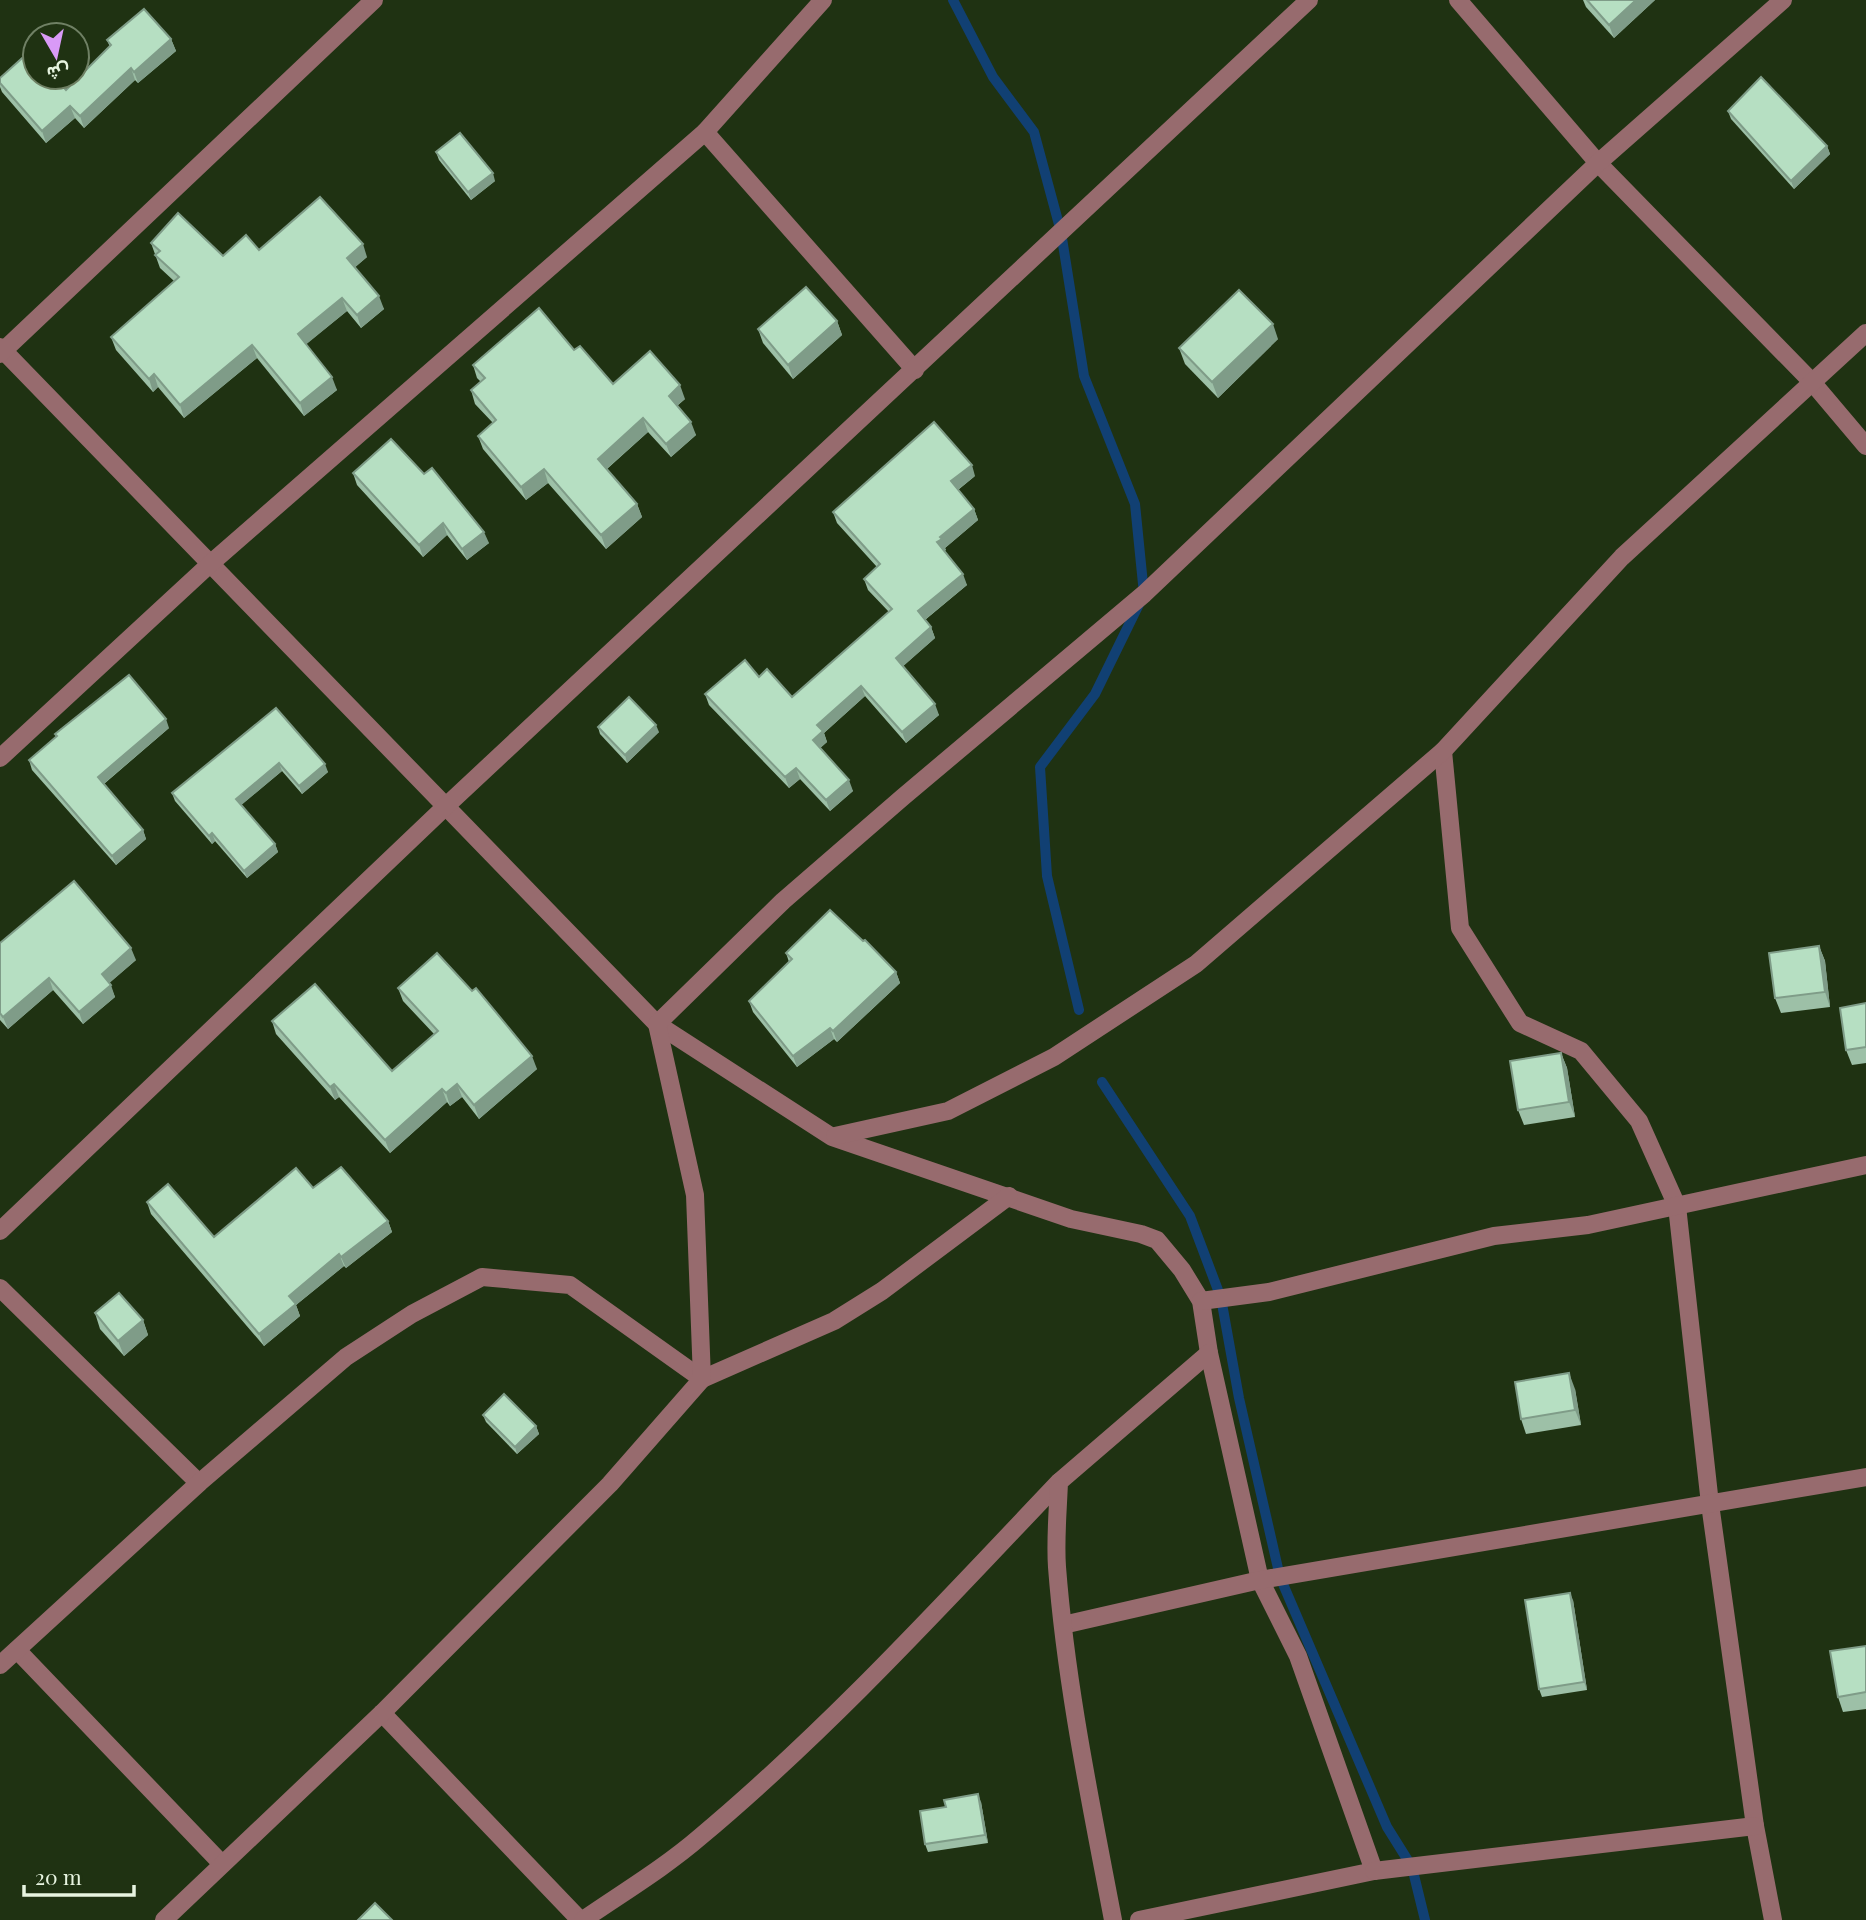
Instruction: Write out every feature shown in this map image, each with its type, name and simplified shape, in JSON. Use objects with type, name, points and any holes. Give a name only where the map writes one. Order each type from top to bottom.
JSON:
[{"type":"street","points":[[373,0],[1,350],[657,1024],[832,1137],[1071,1219],[1157,1240],[1182,1270],[1201,1301],[1209,1353],[1260,1580],[1298,1656],[1374,1871]]},
{"type":"street","points":[[0,758],[210,564],[705,132],[823,0]]},
{"type":"street","points":[[0,1231],[445,807],[1309,0]]},
{"type":"street","points":[[1458,0],[1598,163],[1812,382],[1866,446]]},
{"type":"street","points":[[657,1024],[783,901],[1144,594],[1598,163],[1783,0]]},
{"type":"street","points":[[705,132],[915,370]]},
{"type":"street","points":[[832,1137],[947,1111],[1054,1057],[1196,964],[1443,751],[1622,557],[1866,333]]},
{"type":"street","points":[[1443,751],[1460,928],[1520,1024],[1581,1051],[1639,1121],[1677,1206],[1710,1504],[1755,1826],[1773,1920]]},
{"type":"street","points":[[657,1024],[695,1195],[702,1379]]},
{"type":"street","points":[[1201,1301],[1269,1292],[1494,1236],[1588,1224],[1866,1165]]},
{"type":"street","points":[[164,1920],[382,1713],[610,1485],[702,1379],[834,1321],[882,1291],[1009,1196]]},
{"type":"street","points":[[0,1665],[199,1483],[346,1357],[412,1314],[482,1277],[570,1284],[702,1379]]},
{"type":"street","points":[[0,1288],[199,1483]]},
{"type":"street","points":[[382,1713],[581,1920],[698,1839],[788,1759],[868,1682],[1059,1482],[1209,1353]]},
{"type":"street","points":[[1062,1625],[1260,1580],[1866,1477]]},
{"type":"street","points":[[1059,1482],[1057,1564],[1062,1625],[1091,1807],[1113,1920]]},
{"type":"street","points":[[17,1650],[222,1864]]},
{"type":"street","points":[[1139,1920],[1374,1871],[1755,1826]]},
{"type":"building","points":[[1587,0],[1636,0],[1609,25]]},
{"type":"building","points":[[144,9],[171,39],[134,72],[131,68],[80,116],[70,106],[42,131],[0,83],[0,78],[21,59],[21,91],[91,91],[91,65],[111,45],[107,40]]},
{"type":"building","points":[[1761,77],[1827,146],[1791,181],[1728,111]]},
{"type":"building","points":[[460,133],[493,173],[468,192],[436,152]]},
{"type":"building","points":[[320,197],[363,244],[347,258],[379,296],[357,315],[342,298],[298,334],[332,377],[300,403],[252,345],[180,405],[154,374],[149,379],[111,337],[179,277],[155,255],[160,251],[151,243],[178,213],[223,256],[246,235],[259,250]]},
{"type":"building","points":[[806,287],[837,321],[788,365],[758,329]]},
{"type":"building","points":[[1239,290],[1273,324],[1212,382],[1179,348]]},
{"type":"building","points":[[539,308],[574,350],[580,346],[613,384],[650,351],[680,385],[669,396],[691,422],[666,444],[643,418],[598,459],[637,504],[601,535],[544,469],[521,487],[478,436],[496,420],[471,390],[485,378],[473,365]]},
{"type":"building","points":[[934,422],[972,465],[951,481],[974,509],[937,542],[963,574],[918,611],[931,627],[896,658],[935,704],[902,732],[861,686],[817,725],[823,731],[813,740],[849,780],[826,800],[796,768],[785,777],[705,694],[745,660],[759,677],[767,669],[792,697],[892,609],[864,579],[880,564],[833,512]]},
{"type":"building","points":[[391,439],[424,474],[432,468],[484,532],[462,549],[443,523],[419,545],[353,473]]},
{"type":"building","points":[[129,675],[166,719],[98,777],[143,830],[112,856],[29,760],[57,736],[55,734]]},
{"type":"building","points":[[629,697],[656,725],[625,755],[598,727]]},
{"type":"building","points":[[276,708],[325,764],[299,786],[279,763],[236,799],[275,844],[244,871],[212,833],[209,836],[172,793]]},
{"type":"building","points":[[74,881],[131,948],[102,974],[111,985],[79,1012],[49,978],[3,1017],[0,1013],[0,943]]},
{"type":"building","points":[[830,910],[896,972],[833,1031],[830,1028],[793,1056],[749,1001],[792,959],[786,953]]},
{"type":"building","points":[[1819,946],[1825,992],[1775,998],[1769,953]]},
{"type":"building","points":[[437,953],[472,991],[476,988],[532,1056],[474,1105],[457,1084],[446,1093],[442,1089],[385,1140],[334,1084],[330,1087],[272,1021],[315,984],[392,1071],[438,1031],[398,988]]},
{"type":"building","points":[[1866,1003],[1866,1047],[1846,1050],[1840,1008]]},
{"type":"building","points":[[1561,1053],[1569,1102],[1518,1110],[1510,1061]]},
{"type":"building","points":[[341,1167],[388,1221],[341,1257],[339,1254],[289,1296],[296,1304],[259,1334],[147,1202],[168,1184],[214,1237],[296,1168],[313,1188]]},
{"type":"building","points":[[119,1293],[143,1320],[118,1341],[95,1313]]},
{"type":"building","points":[[1569,1373],[1575,1410],[1521,1419],[1515,1382]]},
{"type":"building","points":[[504,1394],[536,1426],[515,1447],[483,1415]]},
{"type":"building","points":[[1570,1593],[1584,1682],[1539,1689],[1525,1600]]},
{"type":"building","points":[[1866,1646],[1866,1692],[1838,1697],[1830,1651]]},
{"type":"building","points":[[978,1794],[985,1835],[925,1844],[920,1811],[946,1807],[944,1800]]},
{"type":"building","points":[[375,1903],[392,1920],[358,1920]]},
{"type":"waterway","points":[[953,0],[993,77],[1034,132],[1061,232],[1084,376],[1135,504],[1144,594],[1095,694],[1040,767],[1047,876],[1079,1010]]},
{"type":"waterway","points":[[1102,1082],[1190,1216],[1221,1298],[1239,1398],[1280,1577],[1387,1827],[1412,1867],[1425,1920]]}]
